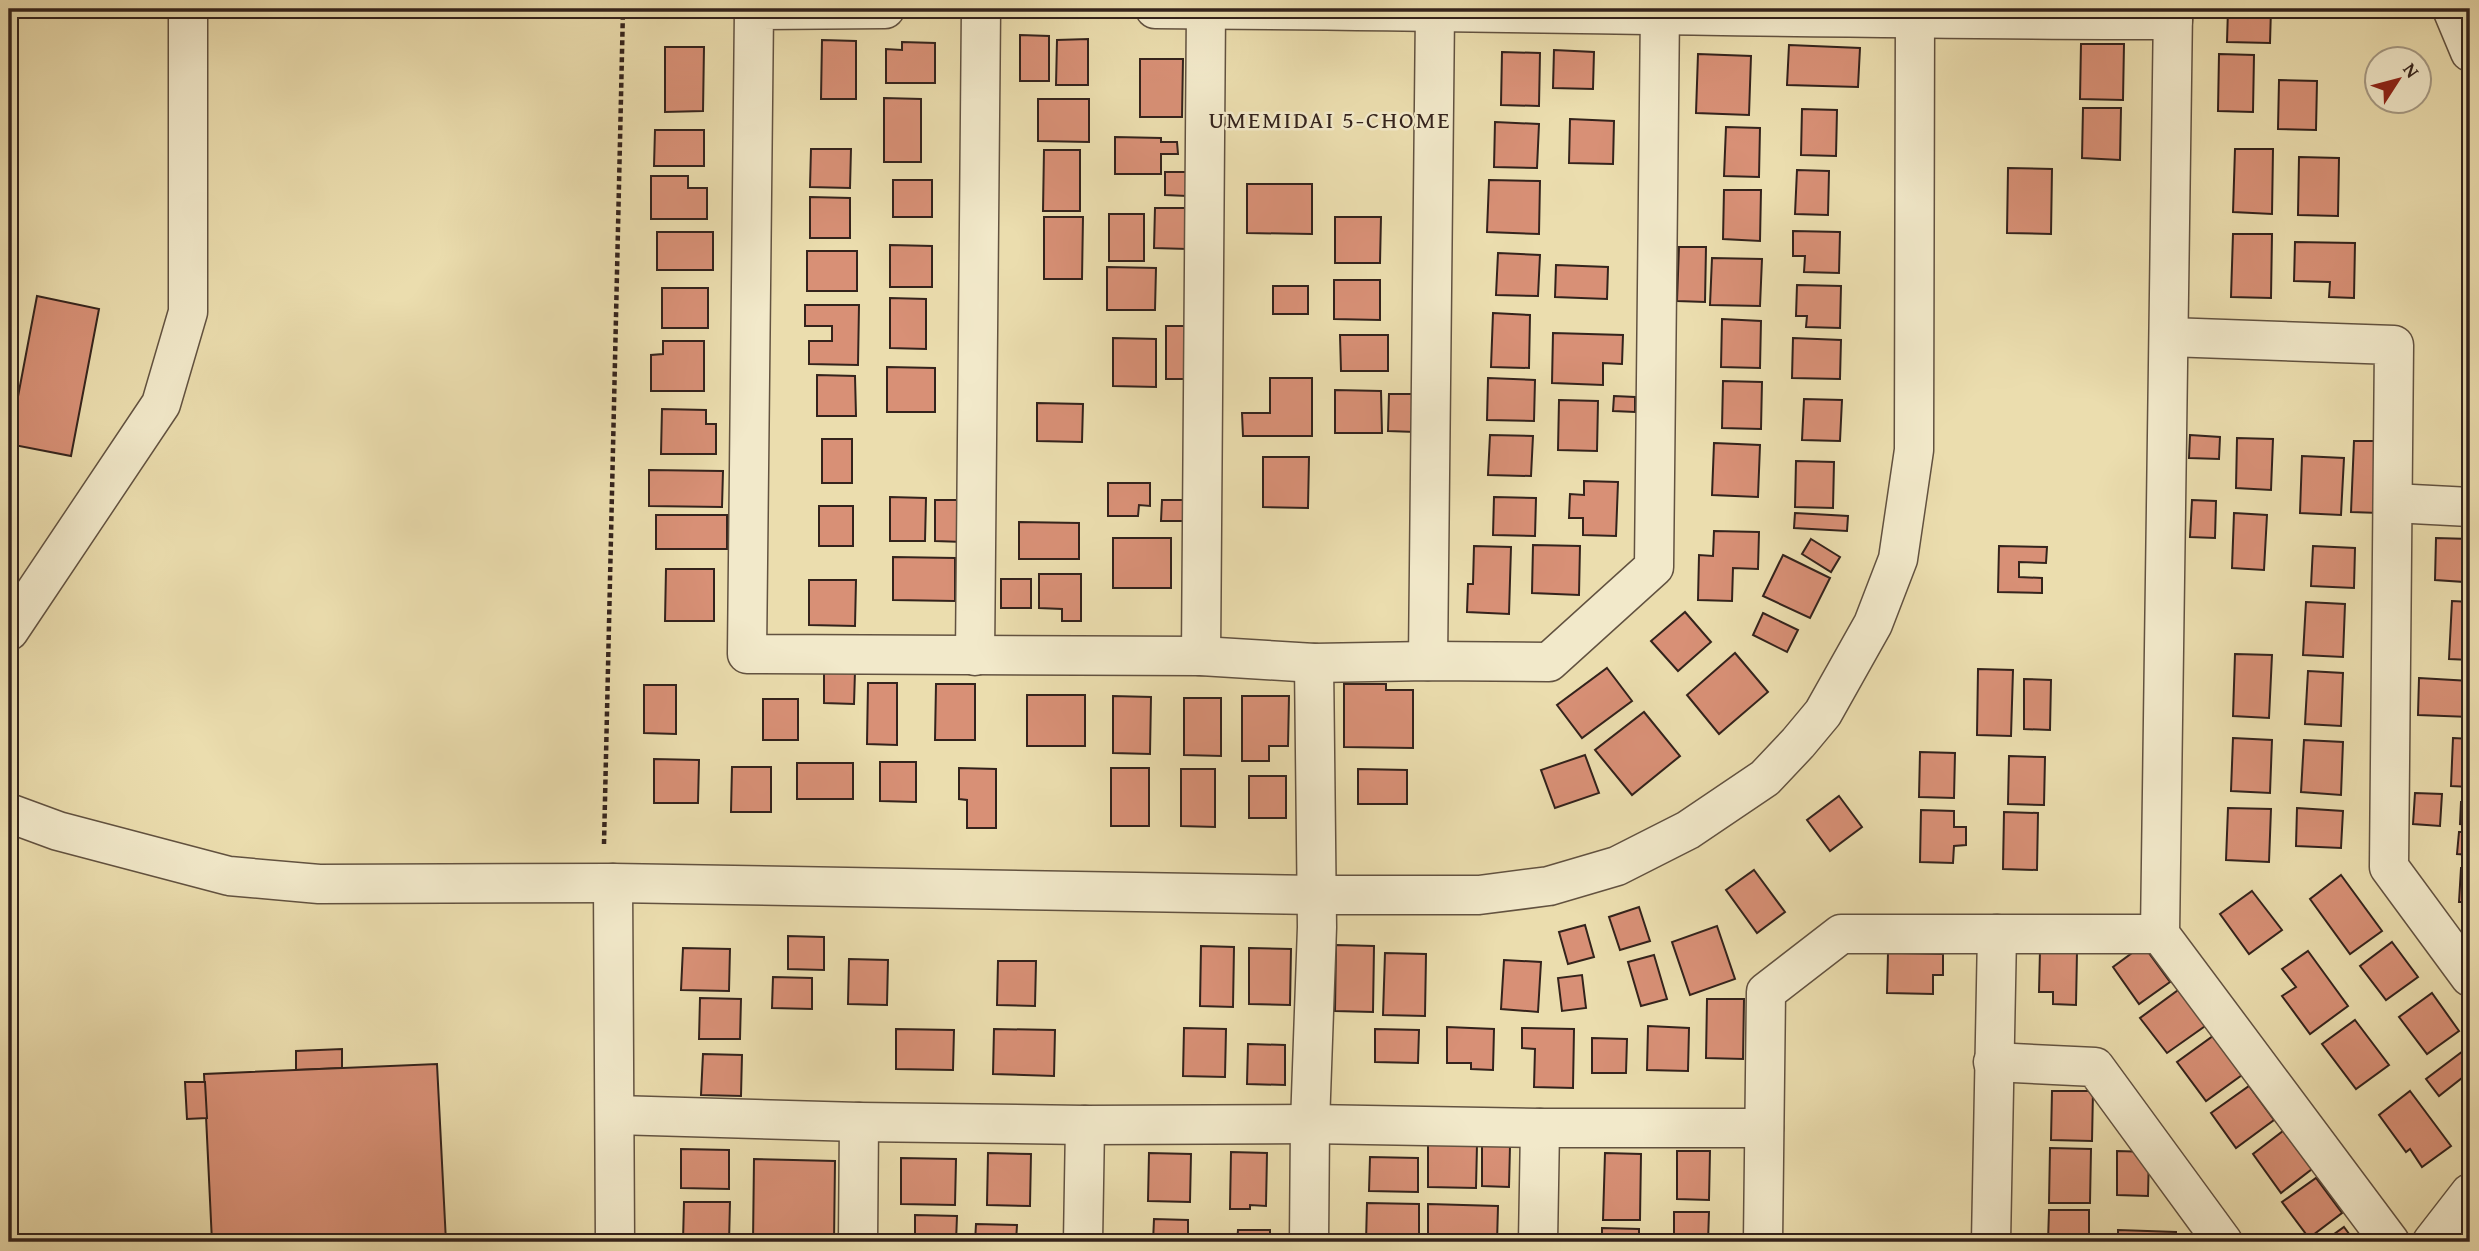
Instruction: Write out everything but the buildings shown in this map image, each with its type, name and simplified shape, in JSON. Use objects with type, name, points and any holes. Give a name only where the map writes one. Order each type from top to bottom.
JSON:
[{"type":"street","points":[[9,631],[161,404],[188,312],[188,9]]},
{"type":"street","points":[[885,9],[754,10],[747,654],[1201,656],[1314,663],[1549,662],[1654,567],[1660,11]]},
{"type":"street","points":[[975,656],[981,9]]},
{"type":"street","points":[[1155,9],[2173,14],[2160,934],[2390,1242]]},
{"type":"street","points":[[1201,656],[1206,9]]},
{"type":"street","points":[[2452,9],[2470,52]]},
{"type":"street","points":[[1429,661],[1435,11]]},
{"type":"street","points":[[9,813],[58,831],[229,876],[319,884],[613,883],[1317,895],[1479,895],[1549,886],[1616,866],[1688,830],[1765,778],[1823,713],[1873,624],[1898,559],[1914,450],[1915,13]]},
{"type":"street","points":[[2169,337],[2394,345],[2389,867],[2470,977]]},
{"type":"street","points":[[2393,503],[2470,507]]},
{"type":"street","points":[[1309,1242],[1317,895],[1314,663]]},
{"type":"street","points":[[613,883],[615,1242]]},
{"type":"street","points":[[1763,1242],[1766,992],[1840,934],[2160,934]]},
{"type":"street","points":[[1991,1242],[1997,934]]},
{"type":"street","points":[[1993,1062],[2095,1067],[2223,1242]]},
{"type":"street","points":[[615,1115],[1085,1125],[1764,1128]]},
{"type":"street","points":[[858,1242],[859,1122]]},
{"type":"street","points":[[1083,1242],[1085,1125]]},
{"type":"street","points":[[1538,1242],[1540,1128]]},
{"type":"street","points":[[2432,1242],[2470,1193]]},
{"type":"path","points":[[613,883],[604,851],[623,9]]},
{"type":"district","name":"UMEMIDAI 5-CHOME","points":[[1330,119]]}]
